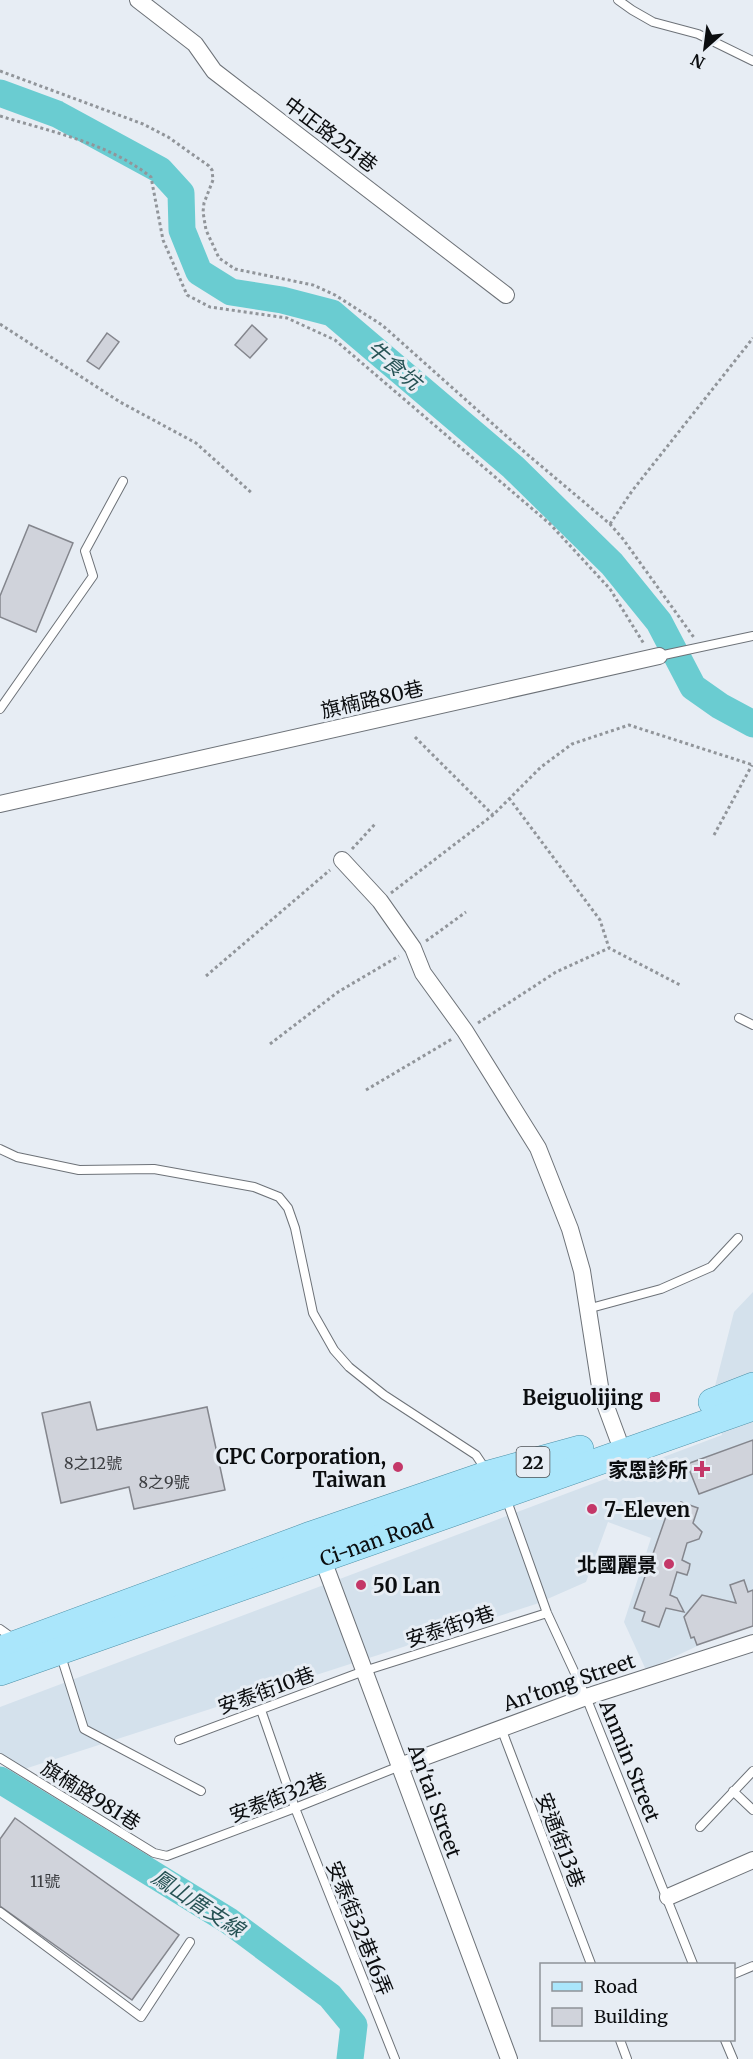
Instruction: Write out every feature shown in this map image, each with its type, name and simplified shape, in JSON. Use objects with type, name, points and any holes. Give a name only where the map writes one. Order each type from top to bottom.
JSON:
[{"type":"main road","name":"Ci-nan Road","points":[[0,1672],[56,1640],[618,1439],[753,1386]]},
{"type":"main road","name":"Ci-nan Road","points":[[497,1483],[753,1407]]},
{"type":"main road","name":"Ci-nan Road","points":[[6,1640],[56,1640]]},
{"type":"street","name":"中正路251巷","points":[[138,0],[195,44],[214,71],[506,295]]},
{"type":"street","name":"旗楠路80巷","points":[[0,804],[656,657]]},
{"type":"street","points":[[342,860],[380,901],[413,948],[423,973],[465,1031],[538,1148],[570,1229],[582,1271],[601,1393],[618,1439]]},
{"type":"street","name":"An'tai Street","points":[[317,1546],[508,2059]]},
{"type":"street","name":"An'tong Street","points":[[400,1766],[586,1697],[753,1643]]},
{"type":"street","points":[[668,1897],[753,1860]]},
{"type":"lane","points":[[618,0],[653,22],[699,34],[753,61]]},
{"type":"lane","points":[[0,709],[93,576],[85,551],[123,481]]},
{"type":"lane","name":"旗楠路80巷","points":[[656,657],[753,636]]},
{"type":"lane","points":[[739,1017],[753,1025]]},
{"type":"lane","name":"Anmin Street","points":[[0,1149],[17,1157],[79,1170],[154,1169],[254,1187],[279,1197],[288,1208],[296,1228],[314,1313],[334,1350],[349,1367],[384,1395],[476,1455],[497,1483],[547,1612],[586,1697],[668,1897],[692,1963]]},
{"type":"lane","points":[[587,1309],[661,1289],[711,1267],[738,1238]]},
{"type":"lane","name":"安泰街9巷","points":[[364,1671],[547,1612]]},
{"type":"lane","points":[[56,1640],[84,1730],[201,1791]]},
{"type":"lane","name":"安泰街10巷","points":[[178,1740],[364,1671]]},
{"type":"lane","name":"安泰街32巷16弄","points":[[261,1710],[295,1809],[395,2059]]},
{"type":"lane","name":"安通街13巷","points":[[500,1728],[590,1963]]},
{"type":"lane","name":"旗楠路981巷","points":[[0,1758],[154,1853],[167,1856]]},
{"type":"lane","name":"安泰街32巷","points":[[167,1856],[295,1809],[400,1766]]},
{"type":"lane","points":[[700,1827],[753,1771]]},
{"type":"lane","points":[[734,1791],[753,1810]]},
{"type":"lane","points":[[0,1912],[141,2017],[190,1942]]},
{"type":"lane","points":[[735,1974],[753,1966]]},
{"type":"lane","points":[[620,2041],[627,2059]]},
{"type":"lane","points":[[725,2041],[733,2059]]},
{"type":"path","points":[[0,71],[155,129],[209,166],[214,175],[203,212],[206,230],[219,258],[235,269],[313,285],[382,325],[521,449],[610,524],[623,539],[698,648]]},
{"type":"path","points":[[0,116],[104,148],[136,165],[151,177],[163,240],[187,295],[210,307],[287,318],[335,340],[550,524],[610,588],[656,657]]},
{"type":"path","points":[[0,331],[2,326],[120,402],[196,443],[253,494]]},
{"type":"path","points":[[610,524],[632,491],[753,338]]},
{"type":"path","points":[[380,901],[494,815],[541,767],[572,744],[629,725],[752,765],[714,835]]},
{"type":"path","points":[[415,737],[494,815]]},
{"type":"path","points":[[509,798],[600,920],[609,948],[682,986]]},
{"type":"path","points":[[206,976],[342,860],[375,824]]},
{"type":"path","points":[[270,1044],[338,992],[425,942],[466,912]]},
{"type":"path","points":[[366,1090],[465,1031],[556,972],[609,948]]},
{"type":"shaded area","points":[[753,1292],[753,1620],[646,1670],[624,1622],[651,1538],[608,1522],[586,1582],[536,1604],[12,1773],[0,1755],[0,1707],[722,1435],[712,1398],[734,1312]]},
{"type":"building","points":[[252,325],[267,339],[250,358],[235,345]]},
{"type":"building","points":[[107,333],[119,342],[99,369],[87,361]]},
{"type":"building","points":[[29,525],[73,543],[36,632],[0,617],[0,596]]},
{"type":"building","points":[[90,1402],[97,1430],[207,1407],[225,1490],[134,1509],[129,1487],[61,1503],[42,1413]]},
{"type":"building","points":[[753,1440],[753,1474],[699,1494],[687,1464]]},
{"type":"building","name":"北國麗景","points":[[681,1502],[698,1508],[693,1523],[702,1532],[699,1539],[687,1543],[682,1560],[690,1564],[689,1569],[687,1575],[677,1572],[670,1595],[677,1598],[684,1612],[666,1608],[659,1627],[642,1621],[645,1612],[634,1608],[670,1505],[679,1508]]},
{"type":"building","name":"北國麗景","points":[[744,1580],[748,1592],[753,1590],[753,1626],[697,1645],[694,1637],[691,1638],[684,1617],[702,1595],[736,1603],[730,1585]]},
{"type":"building","points":[[15,1818],[179,1935],[132,2000],[0,1906],[0,1839]]},
{"type":"waterway","name":"牛食坑","points":[[0,93],[57,114],[160,170],[181,193],[182,230],[199,272],[231,292],[282,300],[332,313],[513,467],[612,564],[659,622],[693,687],[720,706],[753,724]]},
{"type":"waterway","name":"鳳山厝支線","points":[[0,1780],[229,1921],[330,1996],[354,2025],[350,2059]]},
{"type":"place","name":"Beiguolijing","points":[[655,1397]]},
{"type":"place","name":"CPC Corporation, Taiwan","points":[[398,1467]]},
{"type":"place","name":"家恩診所","points":[[702,1469]]},
{"type":"place","name":"7-Eleven","points":[[592,1509]]},
{"type":"place","name":"北國麗景","points":[[669,1564]]},
{"type":"place","name":"50 Lan","points":[[361,1585]]}]
